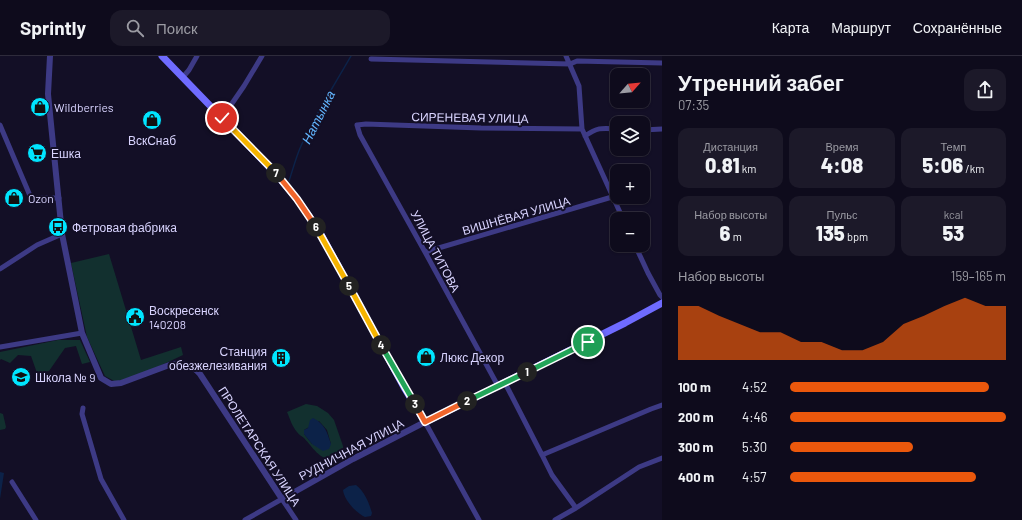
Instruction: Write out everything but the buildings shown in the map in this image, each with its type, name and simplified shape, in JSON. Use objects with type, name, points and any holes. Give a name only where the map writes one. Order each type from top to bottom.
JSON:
[{"type":"main road","points":[[162,56],[289,188],[310,216],[326,242],[405,389],[425,422]]},
{"type":"main road","name":"РУДНИЧНАЯ УЛИЦА","points":[[425,422],[626,323],[662,303]]},
{"type":"street","name":"ПРОЛЕТАРСКАЯ УЛИЦА","points":[[50,56],[48,94],[62,234],[82,333],[101,378],[111,384],[121,383],[172,364],[180,363],[194,368],[200,374],[296,520]]},
{"type":"street","points":[[183,77],[197,56]]},
{"type":"street","points":[[222,118],[262,56]]},
{"type":"street","points":[[566,56],[579,86],[582,129],[610,192]]},
{"type":"street","points":[[371,59],[570,64],[577,61],[662,63]]},
{"type":"street","points":[[0,125],[31,198],[59,198]]},
{"type":"street","name":"СИРЕНЕВАЯ УЛИЦА","points":[[357,125],[582,129]]},
{"type":"street","name":"УЛИЦА ТИТОВА","points":[[357,125],[360,135],[498,386]]},
{"type":"street","points":[[585,136],[594,130],[610,129]]},
{"type":"street","points":[[650,130],[662,129]]},
{"type":"street","name":"ВИШНЁВАЯ УЛИЦА","points":[[425,252],[610,198]]},
{"type":"street","points":[[0,269],[38,245],[62,234]]},
{"type":"street","points":[[638,252],[662,297]]},
{"type":"street","points":[[0,347],[82,333]]},
{"type":"street","points":[[505,383],[552,475],[576,508]]},
{"type":"street","points":[[542,455],[651,408],[662,405]]},
{"type":"street","points":[[83,408],[82,414],[101,479],[124,520]]},
{"type":"street","points":[[425,422],[479,520]]},
{"type":"street","name":"РУДНИЧНАЯ УЛИЦА","points":[[245,520],[353,459],[425,422]]},
{"type":"street","points":[[555,520],[638,467],[662,458]]},
{"type":"street","points":[[12,482],[36,520]]},
{"type":"green space","points":[[109,254],[141,360],[181,347],[183,355],[151,370],[116,382],[105,376],[87,337],[71,263]]},
{"type":"green space","points":[[58,340],[80,340],[90,362],[82,364],[76,346],[65,348],[49,371],[37,373],[31,356],[18,355],[10,363],[1,359],[0,360],[0,352]]},
{"type":"green space","points":[[306,404],[317,406],[328,413],[334,420],[343,446],[343,456],[336,459],[330,459],[320,456],[292,425],[287,412]],"holes":[[[319,421],[327,430],[331,444],[312,444],[304,434],[304,430]]]},
{"type":"green space","points":[[0,413],[3,414],[6,427],[5,429],[0,430]]},
{"type":"water","points":[[313,418],[317,420],[325,429],[331,444],[329,449],[323,451],[312,444],[304,434],[304,430],[308,428],[310,420]]},
{"type":"water","points":[[0,472],[4,473],[0,499]]},
{"type":"water","points":[[356,485],[362,491],[370,505],[372,513],[371,516],[365,517],[354,509],[344,494],[343,490],[349,486]]},
{"type":"waterway","name":"Натынка","points":[[289,181],[306,134],[351,56]]},
{"type":"place","name":"Wildberries","points":[[40,107]]},
{"type":"place","name":"ВскСнаб","points":[[152,120]]},
{"type":"place","name":"Ешка","points":[[37,153]]},
{"type":"place","name":"Ozon","points":[[14,198]]},
{"type":"place","name":"Фетровая фабрика","points":[[58,227]]},
{"type":"place","name":"Воскресенск 140208","points":[[135,317]]},
{"type":"place","name":"Люкс Декор","points":[[426,357]]},
{"type":"place","name":"Станция обезжелезивания","points":[[281,358]]},
{"type":"place","name":"Школа № 9","points":[[21,377]]},
{"type":"route","points":[[222,118],[289,188],[310,216],[326,242],[405,389],[425,422],[588,342]]}]
